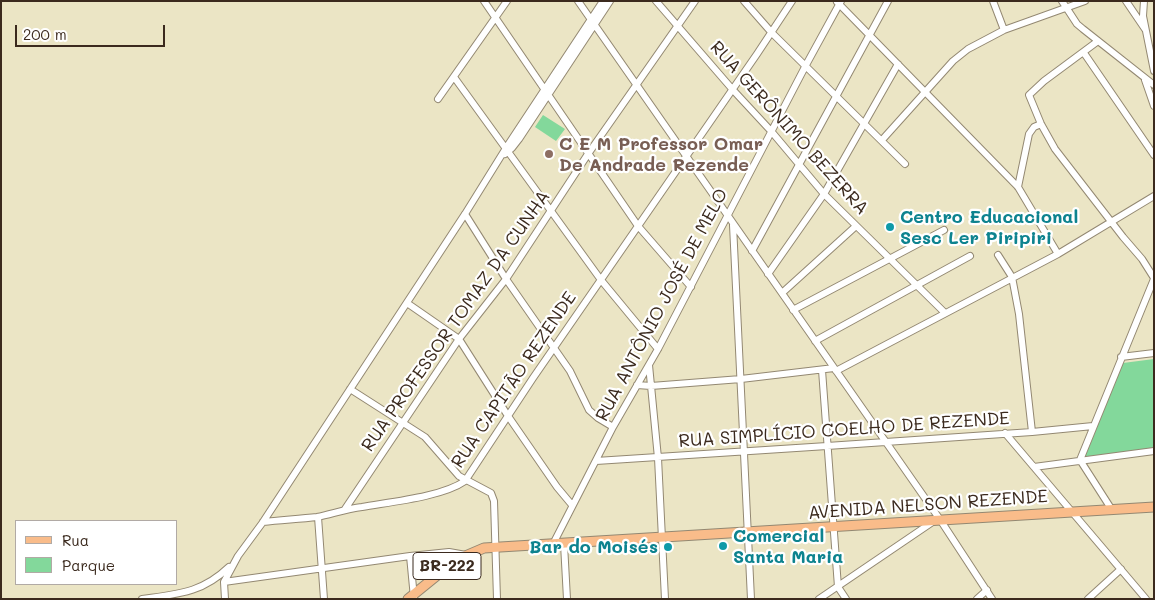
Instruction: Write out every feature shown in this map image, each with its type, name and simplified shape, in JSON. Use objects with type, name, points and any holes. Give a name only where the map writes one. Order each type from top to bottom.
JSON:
[{"type":"main road","name":"AVENIDA NELSON REZENDE","points":[[494,547],[1154,507]]},
{"type":"main road","name":"BR-222","points":[[412,598],[422,586],[466,555],[478,550],[494,547]]},
{"type":"street","points":[[484,1],[638,226],[691,287]]},
{"type":"street","points":[[438,100],[507,1]]},
{"type":"street","points":[[578,1],[992,599]]},
{"type":"street","points":[[593,23],[604,1]]},
{"type":"street","points":[[225,599],[224,582],[236,560],[263,522],[502,156],[610,1]]},
{"type":"street","name":"RUA GERÔNIMO BEZERRA","points":[[656,1],[824,194],[945,313]]},
{"type":"street","name":"RUA PROFESSOR TOMAZ DA CUNHA","points":[[345,510],[458,339],[506,279],[588,154],[695,1]]},
{"type":"street","points":[[744,1],[772,33],[905,164]]},
{"type":"street","name":"RUA CAPITÃO REZENDE","points":[[263,522],[318,517],[345,510],[405,500],[447,490],[465,480],[554,347],[772,33],[792,1]]},
{"type":"street","points":[[752,251],[888,1]]},
{"type":"street","points":[[993,1],[1004,30]]},
{"type":"street","points":[[1062,1],[1077,24],[1127,63],[1145,80],[1154,85]]},
{"type":"street","points":[[882,140],[961,54],[1004,30],[1085,1]]},
{"type":"street","points":[[1126,1],[1146,32]]},
{"type":"street","points":[[1144,1],[1143,16],[1153,57],[1154,71]]},
{"type":"street","points":[[839,2],[1018,187],[1058,254]]},
{"type":"street","name":"RUA ANTÔNIO JOSÉ DE MELO","points":[[553,544],[613,427],[691,287],[839,2]]},
{"type":"street","points":[[1080,460],[1153,282],[1142,259],[1055,149],[1041,124],[1032,98],[1029,95],[1044,81],[1098,41]]},
{"type":"street","points":[[1084,53],[1154,155]]},
{"type":"street","points":[[768,274],[824,194],[898,64]]},
{"type":"street","points":[[454,77],[601,280],[658,349]]},
{"type":"street","points":[[1145,80],[1154,106]]},
{"type":"street","points":[[1018,187],[1029,134],[1034,127],[1041,124]]},
{"type":"street","points":[[637,385],[651,386],[835,370],[1058,254],[1154,196]]},
{"type":"street","points":[[465,214],[506,279],[554,347],[576,382],[589,410],[613,427]]},
{"type":"street","points":[[733,224],[751,599]]},
{"type":"street","points":[[782,294],[856,226]]},
{"type":"street","points":[[793,310],[944,230]]},
{"type":"street","points":[[998,255],[1012,277],[1024,346],[1032,432]]},
{"type":"street","points":[[815,341],[970,256]]},
{"type":"street","points":[[407,303],[458,339],[508,416],[557,487],[572,505]]},
{"type":"street","points":[[1121,357],[1154,353]]},
{"type":"street","points":[[649,364],[658,458],[665,599]]},
{"type":"street","points":[[822,370],[832,527],[838,587],[846,599]]},
{"type":"street","points":[[350,389],[425,437],[455,472],[465,480],[490,492],[494,501],[497,599]]},
{"type":"street","name":"RUA SIMPLÍCIO COELHO DE REZENDE","points":[[596,461],[1032,432],[1094,426]]},
{"type":"street","points":[[1004,433],[1146,599]]},
{"type":"street","points":[[1034,467],[1154,451]]},
{"type":"street","points":[[1080,460],[1112,510]]},
{"type":"street","points":[[318,517],[324,599]]},
{"type":"street","points":[[819,599],[937,521]]},
{"type":"street","points":[[564,544],[567,599]]},
{"type":"street","points":[[224,582],[410,556],[448,552],[466,555]]},
{"type":"street","points":[[410,556],[412,598]]},
{"type":"street","points":[[142,599],[184,593],[199,588],[219,576],[236,560]]},
{"type":"street","points":[[1088,599],[1120,569]]},
{"type":"street","points":[[977,599],[986,590]]},
{"type":"green space","points":[[543,115],[565,129],[556,141],[535,127]]},
{"type":"green space","points":[[1154,359],[1154,450],[1085,457],[1123,363]]},
{"type":"place","name":"C E M Professor Omar De Andrade Rezende","points":[[549,154]]},
{"type":"place","name":"Centro Educacional Sesc Ler Piripiri","points":[[890,227]]},
{"type":"place","name":"Comercial Santa Maria","points":[[723,546]]},
{"type":"place","name":"Bar do Moisés","points":[[668,547]]}]
